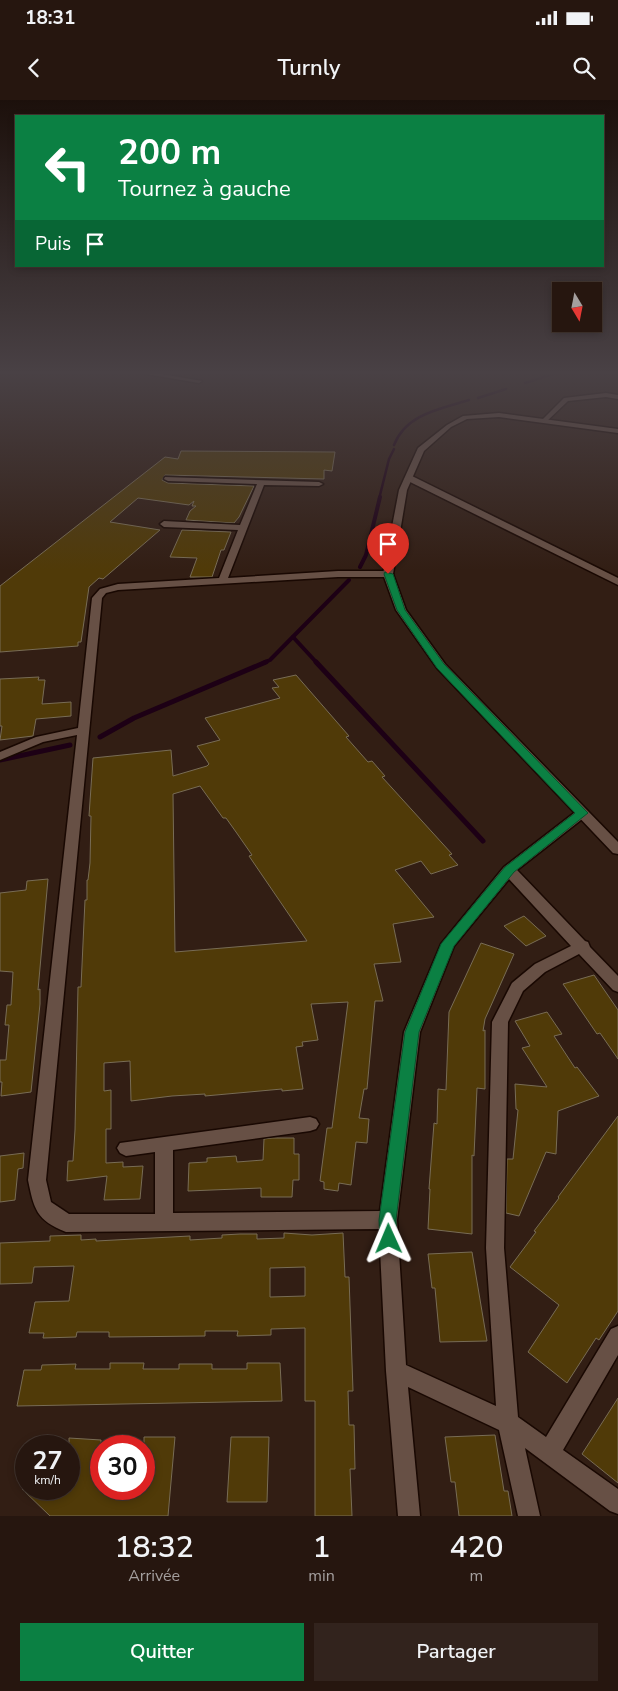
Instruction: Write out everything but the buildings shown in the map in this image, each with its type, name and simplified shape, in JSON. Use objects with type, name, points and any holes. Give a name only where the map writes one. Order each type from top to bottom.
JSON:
[{"type":"street","points":[[435,438],[421,450],[403,490],[388,574],[401,610],[441,666],[618,850]]},
{"type":"street","points":[[409,478],[618,582]]},
{"type":"street","points":[[168,479],[319,484]]},
{"type":"street","points":[[222,582],[260,483]]},
{"type":"street","points":[[164,524],[242,528]]},
{"type":"street","points":[[388,574],[338,574],[118,587],[103,591],[97,598],[37,1180],[43,1207],[66,1223],[388,1220]]},
{"type":"street","points":[[0,756],[40,739],[84,730]]},
{"type":"street","points":[[409,1516],[396,1371],[388,1220],[412,1032],[448,944],[510,870],[582,813]]},
{"type":"street","points":[[510,870],[583,946],[618,986]]},
{"type":"street","points":[[529,1516],[508,1423],[495,1248],[500,1022],[516,987],[540,968],[583,946]]},
{"type":"street","points":[[126,1148],[310,1124]]},
{"type":"street","points":[[164,1142],[164,1222]]},
{"type":"street","points":[[549,1453],[618,1336]]},
{"type":"street","points":[[396,1371],[508,1423],[618,1503]]},
{"type":"waterway","points":[[394,445],[397,438]]},
{"type":"waterway","points":[[379,499],[389,459],[394,449]]},
{"type":"waterway","points":[[360,567],[366,555],[380,497]]},
{"type":"waterway","points":[[263,663],[270,660],[349,580]]},
{"type":"waterway","points":[[293,637],[317,663]]},
{"type":"waterway","points":[[100,737],[134,718],[266,662]]},
{"type":"waterway","points":[[316,662],[483,841]]},
{"type":"waterway","points":[[0,760],[70,745]]},
{"type":"route","points":[[388,574],[401,610],[441,666],[582,813],[510,870],[448,944],[412,1032],[388,1220],[389,1239]]}]
